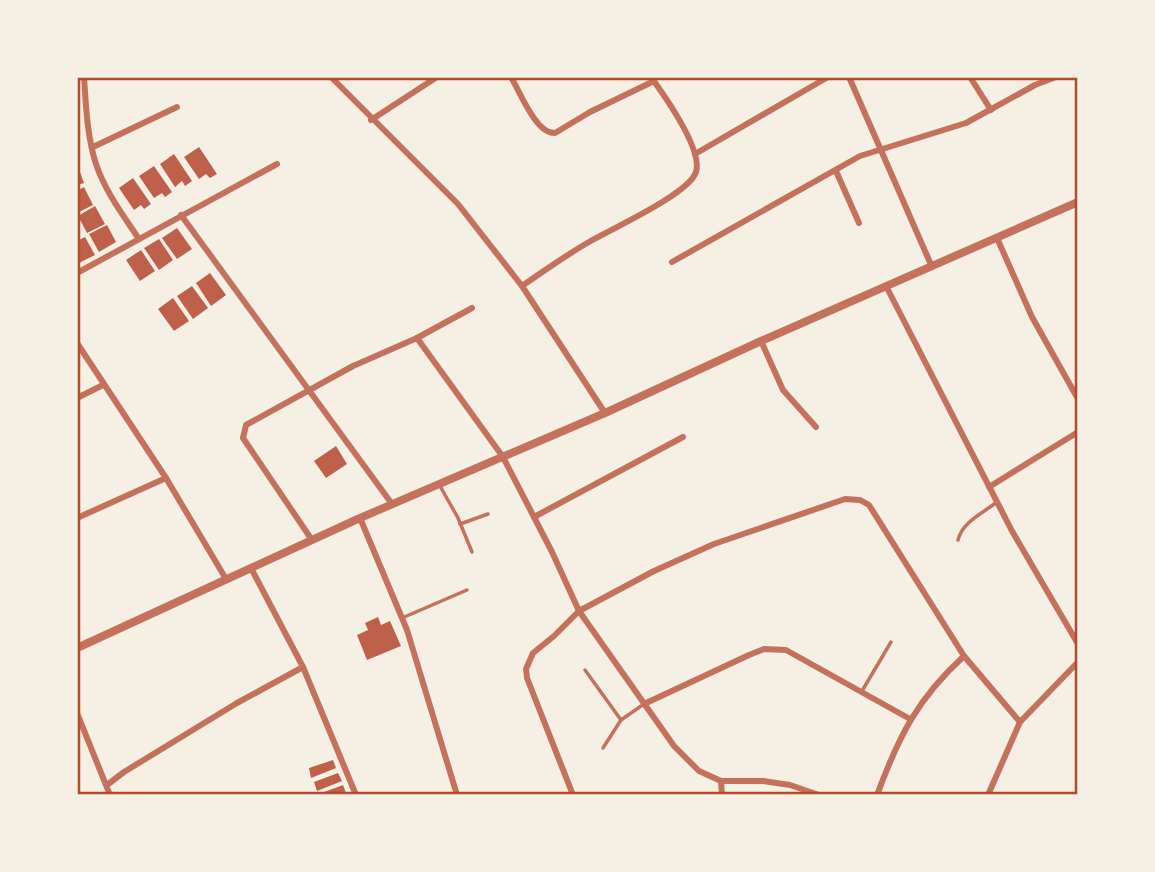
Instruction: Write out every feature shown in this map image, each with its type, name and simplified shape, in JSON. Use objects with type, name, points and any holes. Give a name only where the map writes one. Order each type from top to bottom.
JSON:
[{"type":"street","points":[[84,77],[96,163],[112,198],[139,239]]},
{"type":"street","points":[[331,77],[371,120],[458,204],[522,286],[605,413]]},
{"type":"street","points":[[371,120],[437,77]]},
{"type":"street","points":[[511,77],[530,112],[544,131],[549,133],[555,133],[652,79],[664,92],[676,113],[695,154],[696,172],[685,188],[587,243],[522,286]]},
{"type":"street","points":[[695,154],[828,77]]},
{"type":"street","points":[[849,77],[932,267]]},
{"type":"street","points":[[970,77],[991,110]]},
{"type":"street","points":[[671,262],[859,156],[966,123],[1035,85],[1056,77]]},
{"type":"street","points":[[93,147],[177,107]]},
{"type":"street","points":[[77,273],[277,164]]},
{"type":"street","points":[[836,171],[859,223]]},
{"type":"street","points":[[77,648],[360,518],[605,413],[761,341],[1078,202]]},
{"type":"street","points":[[181,215],[393,504]]},
{"type":"street","points":[[998,238],[1032,317],[1078,399]]},
{"type":"street","points":[[886,286],[1030,564],[1078,644]]},
{"type":"street","points":[[312,540],[242,433],[246,425],[353,366],[417,338],[472,308]]},
{"type":"street","points":[[417,338],[503,457],[579,611],[674,746],[699,771],[721,781],[763,781],[790,785],[819,795]]},
{"type":"street","points":[[761,341],[783,390],[816,427]]},
{"type":"street","points":[[77,343],[166,478],[226,579]]},
{"type":"street","points":[[77,398],[103,384]]},
{"type":"street","points":[[989,486],[1078,432]]},
{"type":"street","points":[[534,517],[683,437]]},
{"type":"street","points":[[77,518],[166,478]]},
{"type":"street","points":[[573,795],[527,678],[526,669],[533,653],[579,611],[654,571],[714,544],[845,499],[869,505],[964,656],[1020,722]]},
{"type":"street","points":[[360,518],[402,618],[457,795]]},
{"type":"street","points":[[251,568],[303,667],[356,795]]},
{"type":"street","points":[[644,704],[749,655],[776,648],[798,654],[910,719]]},
{"type":"street","points":[[877,795],[910,719],[924,697],[964,656]]},
{"type":"street","points":[[988,795],[1020,722],[1078,662]]},
{"type":"street","points":[[107,785],[124,772],[303,667]]},
{"type":"street","points":[[77,712],[110,795]]},
{"type":"street","points":[[721,781],[722,795]]},
{"type":"lane","points":[[439,484],[472,552]]},
{"type":"lane","points":[[958,540],[959,533],[966,524],[997,502]]},
{"type":"lane","points":[[460,524],[488,514]]},
{"type":"lane","points":[[402,618],[467,590]]},
{"type":"lane","points":[[861,692],[891,642]]},
{"type":"lane","points":[[585,670],[621,720]]},
{"type":"lane","points":[[603,748],[621,720],[644,704]]},
{"type":"building","points":[[199,147],[217,174],[210,178],[206,174],[199,179],[184,157]]},
{"type":"building","points":[[174,154],[192,181],[185,186],[182,181],[175,187],[160,164]]},
{"type":"building","points":[[77,164],[84,183],[77,185]]},
{"type":"building","points":[[154,166],[172,192],[165,197],[162,193],[154,198],[139,176]]},
{"type":"building","points":[[133,178],[151,204],[144,209],[141,205],[134,210],[119,188]]},
{"type":"building","points":[[84,187],[93,205],[77,213],[77,191]]},
{"type":"building","points":[[95,206],[105,224],[87,233],[78,216]]},
{"type":"building","points":[[107,225],[116,242],[99,252],[89,234]]},
{"type":"building","points":[[177,228],[192,249],[177,259],[162,238]]},
{"type":"building","points":[[85,237],[95,255],[77,264],[77,241]]},
{"type":"building","points":[[159,239],[173,260],[159,270],[144,248]]},
{"type":"building","points":[[141,250],[155,271],[140,281],[126,260]]},
{"type":"building","points":[[210,273],[226,295],[211,306],[196,283]]},
{"type":"building","points":[[192,286],[208,308],[193,319],[177,296]]},
{"type":"building","points":[[173,298],[189,321],[174,331],[158,309]]},
{"type":"building","points":[[336,446],[347,464],[326,478],[314,461]]},
{"type":"building","points":[[378,617],[381,625],[390,621],[401,646],[367,660],[357,635],[368,630],[365,623]]},
{"type":"building","points":[[333,760],[336,768],[311,778],[309,768]]},
{"type":"building","points":[[338,773],[342,781],[317,791],[314,782]]},
{"type":"building","points":[[343,785],[346,793],[342,795],[316,795]]}]
